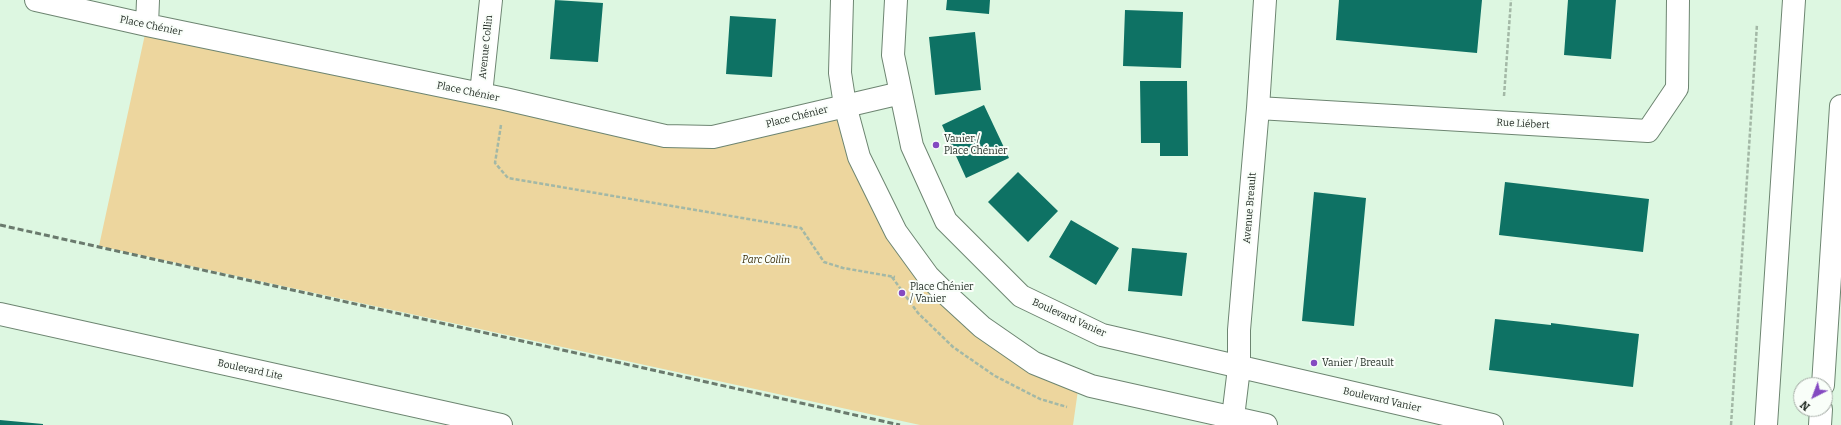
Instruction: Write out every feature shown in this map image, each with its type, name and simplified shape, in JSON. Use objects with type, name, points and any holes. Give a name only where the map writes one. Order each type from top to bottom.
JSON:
[{"type":"main road","name":"Place Chénier","points":[[36,0],[146,25],[505,99],[666,136],[713,137],[901,93]]},
{"type":"main road","points":[[146,25],[148,0]]},
{"type":"main road","name":"Avenue Collin","points":[[481,94],[490,0]]},
{"type":"main road","points":[[842,0],[840,73],[845,105],[861,163],[896,232],[928,276],[982,326],[1034,363],[1091,386],[1266,425]]},
{"type":"main road","name":"Boulevard Vanier","points":[[896,0],[893,55],[912,146],[946,221],[1021,296],[1102,335],[1239,368],[1492,425]]},
{"type":"main road","name":"Avenue Breault","points":[[1233,417],[1239,368],[1240,322],[1258,108],[1265,0]]},
{"type":"main road","name":"Rue Liébert","points":[[1258,108],[1648,131],[1677,88],[1678,0]]},
{"type":"main road","points":[[1766,425],[1794,0]]},
{"type":"main road","points":[[1824,377],[1841,106]]},
{"type":"main road","name":"Boulevard Lite","points":[[0,314],[499,425]]},
{"type":"path","points":[[1503,123],[1511,0]]},
{"type":"path","points":[[1731,425],[1757,24]]},
{"type":"path","points":[[505,99],[495,163],[508,178],[801,228],[824,262],[843,268],[892,277],[928,276]]},
{"type":"green space","name":"Parc Collin","points":[[147,25],[695,146],[839,104],[896,232],[996,344],[1079,383],[1073,425],[920,425],[99,246]]},
{"type":"building","points":[[555,0],[603,3],[598,62],[550,59]]},
{"type":"building","points":[[947,0],[990,0],[989,14],[946,10]]},
{"type":"building","points":[[1339,0],[1482,0],[1477,53],[1336,40]]},
{"type":"building","points":[[1568,0],[1616,0],[1611,59],[1564,55]]},
{"type":"building","points":[[1125,10],[1183,12],[1181,68],[1123,66]]},
{"type":"building","points":[[730,16],[776,19],[772,77],[726,74]]},
{"type":"building","points":[[975,32],[981,90],[935,95],[929,37]]},
{"type":"building","points":[[1140,81],[1187,81],[1188,156],[1160,156],[1160,143],[1141,143]]},
{"type":"building","points":[[984,105],[1009,158],[966,178],[942,125]]},
{"type":"building","points":[[1018,172],[1058,211],[1028,242],[988,202]]},
{"type":"building","points":[[1505,182],[1649,199],[1643,252],[1499,235]]},
{"type":"building","points":[[1314,192],[1366,198],[1354,326],[1302,321]]},
{"type":"building","points":[[1071,220],[1119,248],[1096,285],[1049,257]]},
{"type":"building","points":[[1132,248],[1187,253],[1182,296],[1128,291]]},
{"type":"building","points":[[1495,319],[1551,325],[1551,323],[1639,334],[1633,387],[1489,370]]},
{"type":"building","points":[[0,420],[43,424],[43,425],[0,425]]},
{"type":"railway","points":[[0,225],[900,425]]},
{"type":"place","name":"Vanier / Place Chénier","points":[[936,145]]},
{"type":"place","name":"Place Chénier / Vanier","points":[[902,293]]},
{"type":"place","name":"Vanier / Breault","points":[[1314,363]]}]
